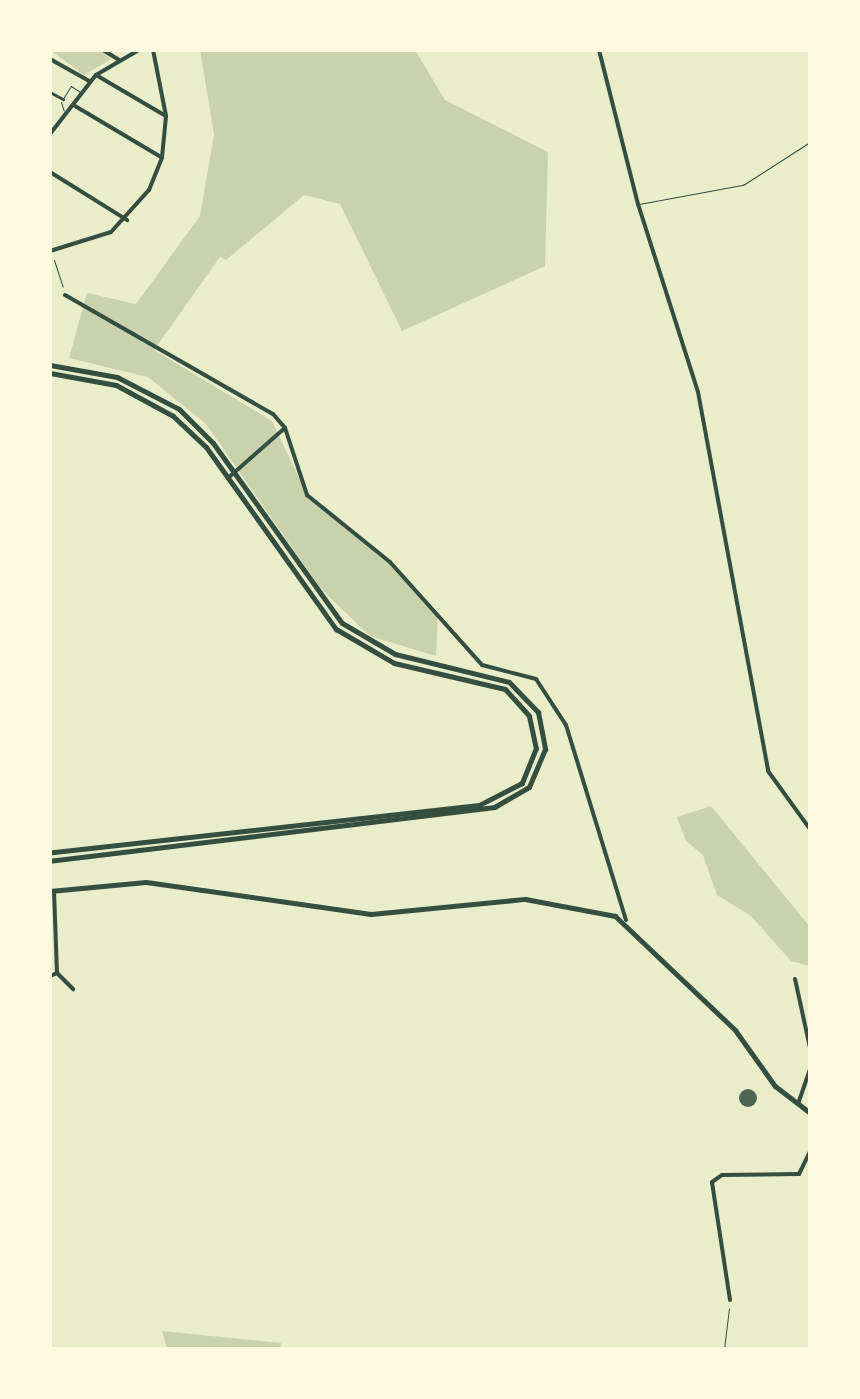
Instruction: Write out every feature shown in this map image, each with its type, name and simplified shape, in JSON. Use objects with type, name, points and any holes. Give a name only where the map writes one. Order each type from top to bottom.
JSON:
[{"type":"main road","points":[[50,365],[117,377],[159,396],[198,426],[326,604],[359,636],[396,654],[491,674],[521,690],[542,722],[542,764],[529,787],[495,807],[50,861]]},
{"type":"main road","points":[[50,373],[116,385],[153,402],[206,447],[321,611],[355,644],[394,662],[489,682],[514,696],[536,735],[528,774],[505,796],[479,805],[50,852]]},
{"type":"main road","points":[[52,891],[148,882],[371,914],[525,900],[626,920],[810,1113]]},
{"type":"street","points":[[50,134],[52,125],[75,106],[96,75],[138,50]]},
{"type":"street","points":[[51,251],[103,237],[126,220],[162,157],[166,116],[153,50]]},
{"type":"street","points":[[599,50],[638,204],[698,392],[768,771],[810,829]]},
{"type":"street","points":[[107,51],[119,60]]},
{"type":"street","points":[[50,58],[90,82]]},
{"type":"street","points":[[96,75],[166,116]]},
{"type":"street","points":[[50,92],[63,99]]},
{"type":"street","points":[[75,106],[162,157]]},
{"type":"street","points":[[50,172],[126,220]]},
{"type":"street","points":[[65,294],[269,412],[284,428],[306,495],[390,562],[482,665],[522,672],[556,702],[626,920]]},
{"type":"street","points":[[227,478],[284,428]]},
{"type":"street","points":[[52,891],[57,973],[73,989]]},
{"type":"street","points":[[50,976],[57,973]]},
{"type":"street","points":[[795,979],[810,1048]]},
{"type":"street","points":[[798,1104],[810,1070]]},
{"type":"street","points":[[730,1300],[712,1182],[722,1175],[798,1174],[810,1151]]},
{"type":"lane","points":[[64,112],[58,108],[71,86],[83,93]]},
{"type":"lane","points":[[638,204],[743,185],[810,142]]},
{"type":"path","points":[[51,251],[65,294]]},
{"type":"path","points":[[724,1349],[730,1300]]},
{"type":"green space","points":[[50,50],[99,50],[111,59],[84,75]]},
{"type":"green space","points":[[200,50],[415,50],[445,100],[548,152],[545,266],[402,331],[340,204],[304,195],[226,260],[220,257],[154,350],[272,421],[307,495],[390,562],[438,614],[436,656],[370,636],[321,589],[206,424],[148,377],[69,358],[87,293],[136,304],[200,216],[214,135]]},
{"type":"green space","points":[[711,806],[810,927],[810,966],[791,961],[751,916],[717,895],[703,855],[686,841],[677,817]]},
{"type":"green space","points":[[162,1331],[281,1343],[280,1349],[167,1349]]},
{"type":"building","points":[[748,1089],[757,1098],[748,1107],[739,1098]]}]
